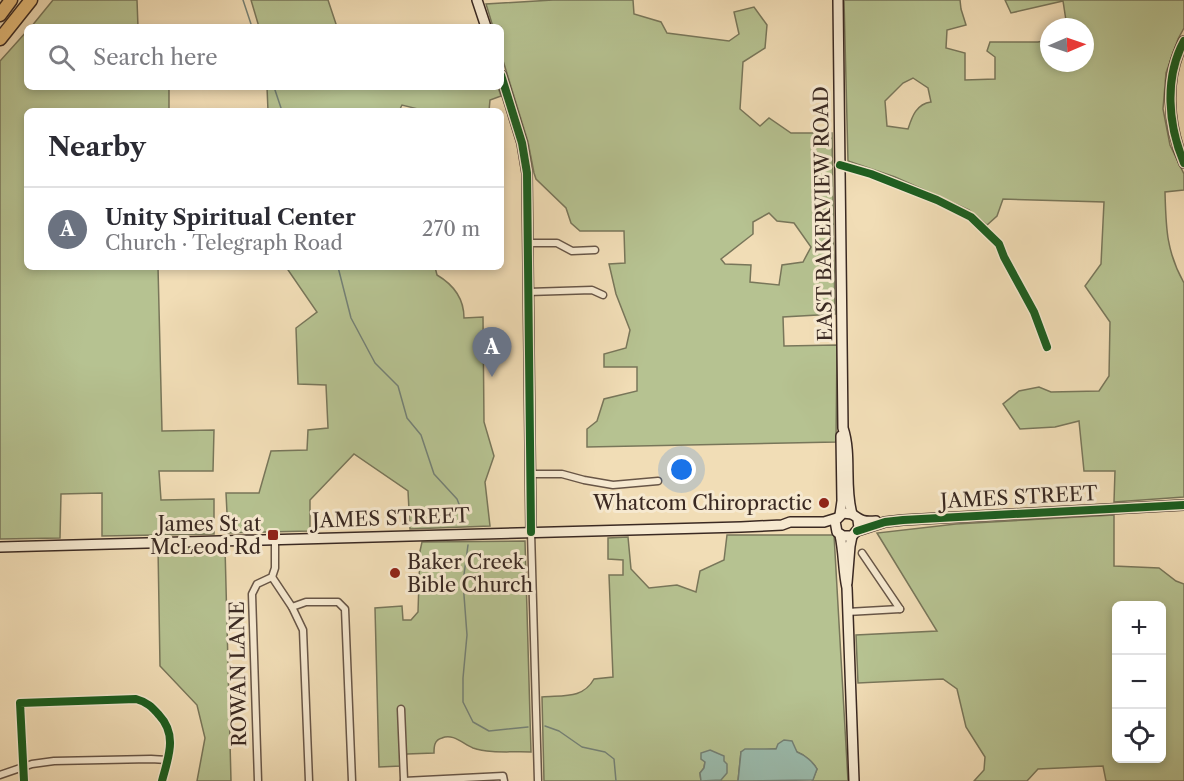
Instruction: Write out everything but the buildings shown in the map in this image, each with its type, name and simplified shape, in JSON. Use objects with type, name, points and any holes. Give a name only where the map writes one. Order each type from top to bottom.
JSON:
[{"type":"highway","points":[[0,15],[11,0]]},
{"type":"highway","points":[[0,39],[31,0]]},
{"type":"main road","points":[[477,0],[485,24]]},
{"type":"main road","name":"EAST BAKERVIEW ROAD","points":[[838,0],[843,428],[840,437],[842,501],[839,516]]},
{"type":"main road","points":[[1184,41],[1179,49],[1170,96],[1173,127],[1184,163]]},
{"type":"main road","points":[[504,85],[522,143],[525,161],[531,532]]},
{"type":"main road","name":"EAST BAKERVIEW ROAD","points":[[843,428],[847,439],[849,499],[855,517]]},
{"type":"main road","name":"JAMES STREET","points":[[855,533],[885,522],[1184,505]]},
{"type":"main road","points":[[847,588],[842,569],[843,546],[835,524],[839,516],[846,513],[855,517],[885,522]]},
{"type":"main road","name":"JAMES STREET","points":[[782,525],[790,522],[824,522],[839,516]]},
{"type":"main road","points":[[854,781],[847,588],[855,517]]},
{"type":"main road","name":"JAMES STREET","points":[[0,547],[782,525],[828,528],[838,533]]},
{"type":"main road","points":[[838,533],[845,537],[855,533]]},
{"type":"street","points":[[840,165],[871,174],[937,200],[971,217],[999,244],[1034,312],[1047,347]]},
{"type":"street","points":[[528,243],[557,243],[573,251],[595,250]]},
{"type":"street","points":[[528,292],[592,290],[603,295]]},
{"type":"street","points":[[530,474],[562,474],[613,484],[658,481]]},
{"type":"street","points":[[531,532],[538,781]]},
{"type":"street","points":[[274,539],[275,568],[272,577],[292,607],[305,638],[309,781]]},
{"type":"street","points":[[847,612],[900,609],[862,553]]},
{"type":"street","name":"ROWAN LANE","points":[[258,781],[252,594],[257,584],[272,577]]},
{"type":"street","points":[[292,607],[306,602],[338,602],[345,609],[352,781]]},
{"type":"street","points":[[24,781],[20,703],[136,699],[146,702],[166,722],[170,734],[171,747],[162,781]]},
{"type":"street","points":[[401,709],[404,781],[503,776],[504,781]]},
{"type":"street","points":[[0,775],[54,761],[167,760]]},
{"type":"green space","points":[[53,0],[137,0],[138,24],[33,24]]},
{"type":"green space","points":[[251,0],[328,0],[336,24],[258,24]]},
{"type":"green space","points":[[553,0],[633,0],[634,14],[661,22],[667,33],[729,41],[739,34],[734,12],[754,7],[767,25],[765,48],[743,62],[740,109],[760,126],[769,118],[791,133],[832,133],[835,314],[783,317],[784,346],[837,345],[836,442],[587,447],[587,429],[597,421],[604,399],[637,391],[637,367],[604,367],[604,354],[626,348],[630,330],[616,294],[609,264],[625,263],[624,231],[580,231],[571,223],[566,208],[536,179],[528,142],[504,64],[504,24],[492,24],[486,4]],"holes":[[[769,213],[777,221],[794,223],[811,247],[803,262],[782,265],[779,285],[750,282],[751,265],[725,264],[721,259],[753,234],[753,222]]]},
{"type":"green space","points":[[844,0],[960,0],[966,25],[947,30],[946,48],[965,53],[965,80],[995,79],[995,57],[987,51],[990,42],[1040,42],[1040,72],[1094,72],[1094,18],[1066,18],[1063,1],[1011,13],[1005,0],[1184,0],[1184,28],[1166,73],[1163,109],[1170,145],[1184,174],[1184,190],[1165,192],[1170,249],[1184,283],[1184,497],[1114,502],[1115,471],[1084,471],[1079,421],[1055,427],[1020,429],[1003,404],[1019,391],[1039,387],[1051,392],[1099,391],[1109,376],[1110,322],[1085,286],[1101,264],[1104,202],[1003,199],[997,216],[987,225],[969,210],[895,177],[848,161]],"holes":[[[913,78],[928,88],[931,102],[918,108],[908,129],[887,126],[885,101],[903,83]]]},
{"type":"green space","points":[[24,34],[24,90],[169,90],[169,108],[24,108],[24,270],[158,270],[162,431],[214,430],[213,471],[159,471],[161,500],[214,499],[214,534],[102,536],[102,493],[61,494],[60,538],[0,539],[0,61]]},
{"type":"green space","points":[[267,90],[499,90],[501,96],[490,100],[489,108],[414,108],[402,105],[400,108],[268,108]]},
{"type":"green space","points":[[288,270],[436,270],[437,275],[448,283],[460,298],[464,318],[483,317],[484,422],[494,456],[485,482],[490,526],[410,529],[408,491],[354,454],[310,500],[310,531],[228,533],[226,493],[259,493],[271,451],[307,450],[308,430],[328,428],[326,385],[298,384],[296,328],[317,312]]},
{"type":"green space","points":[[1114,515],[1114,566],[1159,568],[1184,584],[1184,781],[1106,781],[1103,766],[1038,769],[1027,781],[974,781],[984,770],[985,757],[966,727],[957,689],[943,679],[858,683],[856,635],[937,631],[877,533],[956,524]]},
{"type":"green space","points":[[727,535],[834,535],[848,781],[812,781],[817,769],[793,747],[741,752],[738,781],[717,781],[721,780],[705,761],[700,773],[701,781],[544,781],[542,697],[572,695],[584,690],[594,679],[613,677],[609,575],[623,575],[623,560],[608,559],[608,538],[628,537],[631,569],[649,588],[677,585],[696,592],[700,571],[724,560]]},
{"type":"green space","points":[[525,541],[531,752],[480,750],[454,738],[446,737],[436,742],[434,753],[407,754],[401,766],[379,767],[375,608],[402,606],[403,620],[411,620],[418,612],[422,542]]},
{"type":"green space","points":[[225,547],[231,781],[197,781],[205,738],[197,705],[160,666],[158,548]]},
{"type":"shaded area","points":[[784,740],[792,741],[797,752],[815,766],[817,769],[813,780],[738,781],[741,752],[745,749],[776,749],[778,744]]},
{"type":"shaded area","points":[[710,750],[724,756],[727,773],[721,780],[701,781],[700,773],[705,762],[701,759],[701,753]]},
{"type":"waterway","points":[[243,0],[251,24]]},
{"type":"waterway","points":[[275,90],[281,108]]},
{"type":"waterway","points":[[339,270],[351,318],[375,363],[398,386],[407,418],[421,435],[434,474],[457,499],[467,524]]},
{"type":"waterway","points":[[468,545],[463,582],[467,635],[463,702],[473,722],[489,731],[528,727]]},
{"type":"waterway","points":[[545,726],[559,731],[582,747],[605,752],[614,759],[616,781]]},
{"type":"cycle path","points":[[1184,41],[1173,70],[1170,102],[1174,133],[1184,163]]},
{"type":"cycle path","points":[[504,85],[522,143],[527,173],[531,532]]},
{"type":"cycle path","points":[[840,165],[871,174],[937,200],[971,217],[999,244],[1034,312],[1047,347]]},
{"type":"cycle path","points":[[857,531],[885,522],[903,520],[1184,505]]},
{"type":"cycle path","points":[[24,781],[20,703],[136,699],[146,703],[154,710],[165,723],[168,731],[170,747],[162,781]]},
{"type":"place","name":"Unity Spiritual Center","points":[[492,377]]},
{"type":"place","name":"Whatcom Chiropractic","points":[[824,503]]},
{"type":"place","name":"James St at McLeod Rd","points":[[273,535]]},
{"type":"place","name":"Baker Creek Bible Church","points":[[395,573]]}]
